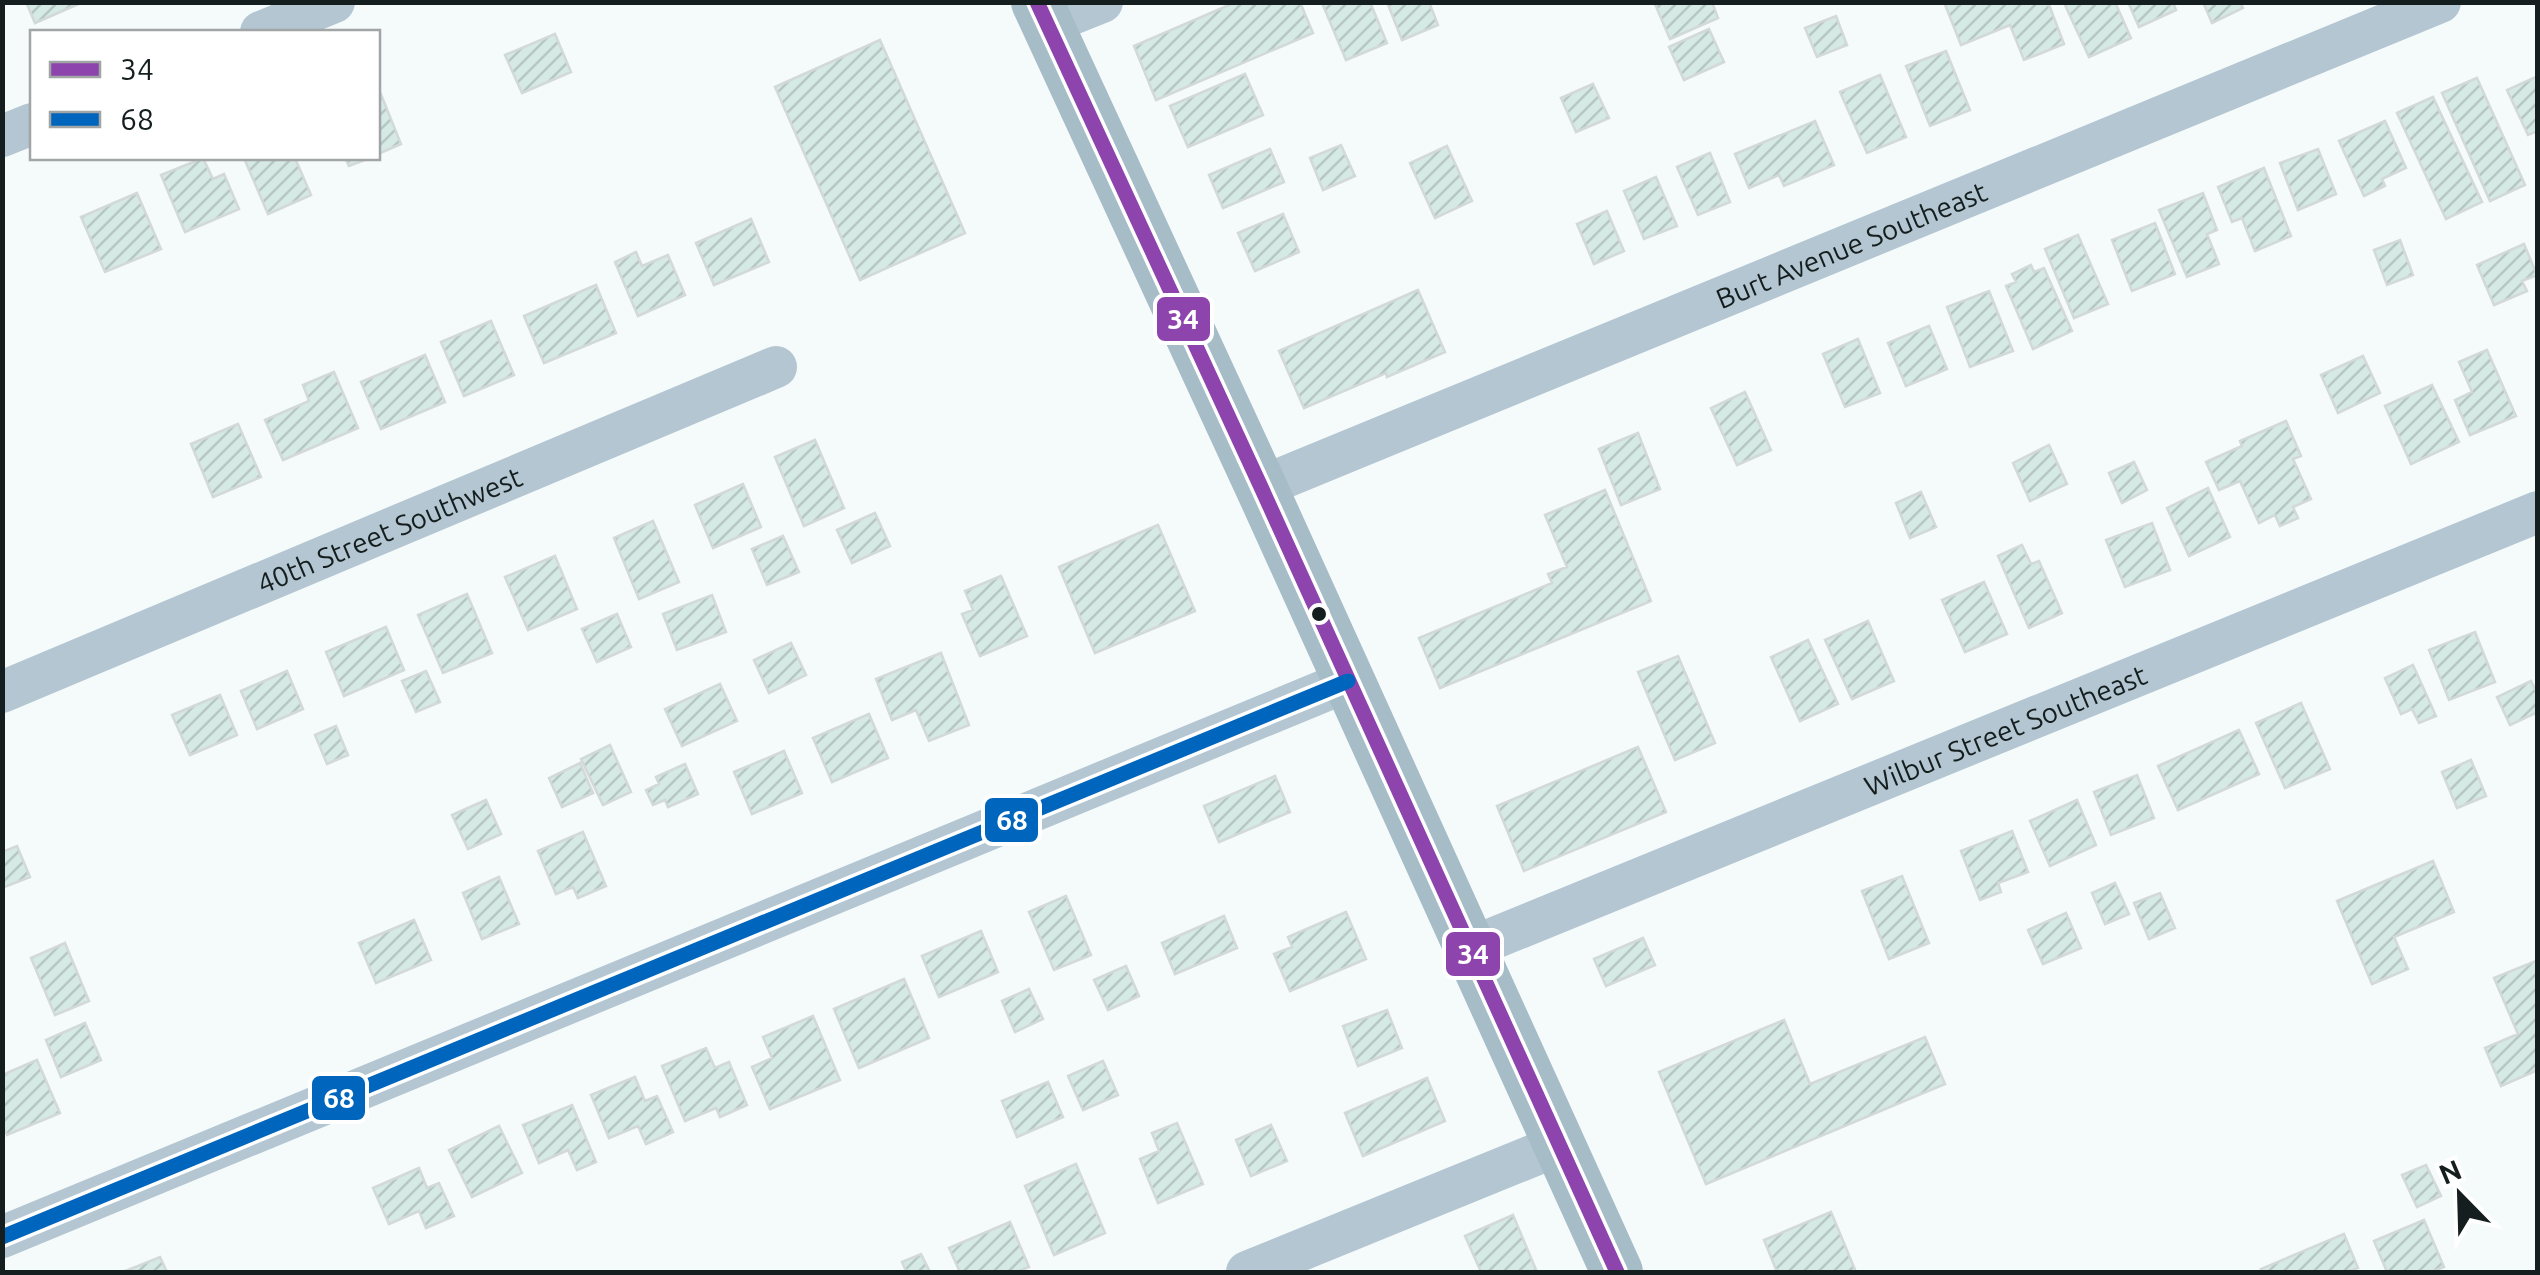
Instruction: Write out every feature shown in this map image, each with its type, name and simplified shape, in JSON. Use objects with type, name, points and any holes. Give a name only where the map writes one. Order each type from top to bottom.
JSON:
[{"type":"main road","points":[[1042,14],[1617,1272]]},
{"type":"street","points":[[266,30],[334,2]]},
{"type":"street","points":[[1042,14],[1102,2]]},
{"type":"street","name":"Burt Avenue Southeast","points":[[1261,487],[2440,2]]},
{"type":"street","points":[[2,136],[30,125]]},
{"type":"street","name":"40th Street Southwest","points":[[5,685],[776,366]]},
{"type":"street","name":"Wilbur Street Southeast","points":[[1470,948],[2538,512]]},
{"type":"street","points":[[2,1237],[1348,681]]},
{"type":"street","points":[[1247,1272],[1560,1145]]},
{"type":"building","points":[[26,2],[83,2],[35,23]]},
{"type":"building","points":[[1236,2],[1300,2],[1313,33],[1156,100],[1134,46]]},
{"type":"building","points":[[1370,2],[1387,43],[1346,60],[1322,3]]},
{"type":"building","points":[[1387,2],[1429,2],[1438,25],[1402,40]]},
{"type":"building","points":[[1712,2],[1718,18],[1670,39],[1655,4]]},
{"type":"building","points":[[1944,2],[2048,2],[2064,44],[2024,60],[2010,25],[1961,45]]},
{"type":"building","points":[[2115,2],[2131,38],[2089,57],[2065,5]]},
{"type":"building","points":[[2128,2],[2173,2],[2176,10],[2139,27]]},
{"type":"building","points":[[2203,2],[2240,2],[2243,8],[2212,23]]},
{"type":"building","points":[[1836,16],[1847,45],[1817,57],[1805,28]]},
{"type":"building","points":[[1709,29],[1724,62],[1684,80],[1669,47]]},
{"type":"building","points":[[555,34],[571,72],[522,93],[505,55]]},
{"type":"building","points":[[880,40],[965,233],[860,280],[775,87]]},
{"type":"building","points":[[1946,51],[1970,110],[1930,126],[1906,66]]},
{"type":"building","points":[[1245,74],[1263,115],[1188,147],[1170,106]]},
{"type":"building","points":[[1880,75],[1906,137],[1867,153],[1840,92]]},
{"type":"building","points":[[2538,76],[2538,131],[2528,135],[2507,90]]},
{"type":"building","points":[[2477,78],[2525,185],[2490,201],[2442,93]]},
{"type":"building","points":[[1593,84],[1609,118],[1576,132],[1561,98]]},
{"type":"building","points":[[380,92],[401,144],[380,153]]},
{"type":"building","points":[[2433,97],[2482,202],[2446,219],[2397,113]]},
{"type":"building","points":[[1815,121],[1834,165],[1784,186],[1779,175],[1749,188],[1735,154]]},
{"type":"building","points":[[2385,121],[2406,168],[2382,179],[2385,186],[2364,196],[2339,141]]},
{"type":"building","points":[[1341,145],[1355,176],[1323,190],[1310,158]]},
{"type":"building","points":[[1447,146],[1472,201],[1435,218],[1410,163]]},
{"type":"building","points":[[1270,149],[1284,182],[1223,208],[1209,175]]},
{"type":"building","points":[[2318,149],[2336,194],[2298,210],[2280,163]]},
{"type":"building","points":[[1710,153],[1730,202],[1698,215],[1677,167]]},
{"type":"building","points":[[204,160],[213,179],[224,174],[239,209],[185,232],[161,175]]},
{"type":"building","points":[[245,160],[296,160],[311,195],[268,214]]},
{"type":"building","points":[[2264,168],[2291,236],[2255,251],[2242,218],[2232,222],[2218,187]]},
{"type":"building","points":[[1656,177],[1677,226],[1644,239],[1624,191]]},
{"type":"building","points":[[137,193],[161,249],[105,272],[81,217]]},
{"type":"building","points":[[2203,193],[2217,230],[2207,234],[2219,264],[2187,277],[2159,210]]},
{"type":"building","points":[[1607,211],[1624,251],[1594,264],[1577,224]]},
{"type":"building","points":[[1283,214],[1299,252],[1255,271],[1238,233]]},
{"type":"building","points":[[751,219],[769,262],[714,285],[696,243]]},
{"type":"building","points":[[2155,223],[2175,274],[2132,291],[2112,240]]},
{"type":"building","points":[[2078,235],[2108,304],[2074,318],[2045,249]]},
{"type":"building","points":[[2400,240],[2413,275],[2387,285],[2374,250]]},
{"type":"building","points":[[2524,244],[2537,275],[2522,281],[2527,291],[2494,305],[2477,265]]},
{"type":"building","points":[[636,252],[642,266],[668,255],[685,295],[638,316],[615,262]]},
{"type":"building","points":[[2031,265],[2034,272],[2044,268],[2072,331],[2033,349],[2006,286],[2016,282],[2012,274]]},
{"type":"building","points":[[596,285],[616,333],[544,363],[524,316]]},
{"type":"building","points":[[1418,290],[1445,352],[1304,408],[1279,351]]},
{"type":"building","points":[[1989,291],[2013,351],[1970,367],[1947,307]]},
{"type":"building","points":[[491,321],[514,375],[464,396],[441,342]]},
{"type":"building","points":[[1929,326],[1947,369],[1906,386],[1888,343]]},
{"type":"building","points":[[1858,339],[1880,393],[1845,407],[1823,354]]},
{"type":"building","points":[[2487,350],[2516,416],[2470,435],[2455,400],[2472,392],[2459,362]]},
{"type":"building","points":[[425,355],[445,402],[381,429],[361,382]]},
{"type":"building","points":[[2363,356],[2380,393],[2338,413],[2321,375]]},
{"type":"building","points":[[334,372],[358,428],[283,460],[265,420],[309,401],[303,385]]},
{"type":"building","points":[[2432,385],[2459,442],[2411,464],[2385,406]]},
{"type":"building","points":[[1745,392],[1771,450],[1737,465],[1711,408]]},
{"type":"building","points":[[2286,421],[2301,456],[2293,459],[2311,499],[2293,507],[2298,518],[2280,526],[2275,515],[2259,523],[2240,481],[2219,490],[2206,462],[2242,446],[2240,441]]},
{"type":"building","points":[[238,424],[261,477],[213,497],[191,444]]},
{"type":"building","points":[[1638,433],[1660,489],[1621,505],[1599,449]]},
{"type":"building","points":[[815,440],[844,508],[804,526],[775,457]]},
{"type":"building","points":[[2049,445],[2067,484],[2030,501],[2013,463]]},
{"type":"building","points":[[2134,462],[2147,490],[2122,503],[2109,473]]},
{"type":"building","points":[[743,484],[761,527],[713,548],[695,505]]},
{"type":"building","points":[[2208,488],[2230,537],[2189,556],[2167,508]]},
{"type":"building","points":[[1605,490],[1651,601],[1440,688],[1419,638],[1552,583],[1548,574],[1567,567],[1545,515]]},
{"type":"building","points":[[1921,492],[1936,527],[1910,538],[1896,503]]},
{"type":"building","points":[[875,513],[890,546],[852,563],[837,530]]},
{"type":"building","points":[[653,521],[679,582],[639,599],[614,538]]},
{"type":"building","points":[[2152,523],[2170,570],[2125,587],[2106,540]]},
{"type":"building","points":[[1158,525],[1195,611],[1095,653],[1059,567]]},
{"type":"building","points":[[783,536],[799,572],[767,585],[752,549]]},
{"type":"building","points":[[2022,545],[2031,564],[2039,561],[2062,613],[2029,628],[1998,556]]},
{"type":"building","points":[[555,556],[577,609],[528,630],[505,577]]},
{"type":"building","points":[[1001,576],[1027,636],[980,656],[962,614],[973,610],[965,591]]},
{"type":"building","points":[[1984,582],[2007,634],[1965,652],[1942,600]]},
{"type":"building","points":[[467,594],[492,653],[443,673],[418,615]]},
{"type":"building","points":[[712,595],[726,632],[677,650],[663,614]]},
{"type":"building","points":[[617,614],[631,647],[597,662],[582,629]]},
{"type":"building","points":[[1868,621],[1894,681],[1852,699],[1825,640]]},
{"type":"building","points":[[386,627],[404,670],[344,696],[326,652]]},
{"type":"building","points":[[2475,632],[2495,682],[2449,700],[2429,650]]},
{"type":"building","points":[[1808,640],[1838,704],[1800,721],[1771,657]]},
{"type":"building","points":[[791,643],[806,675],[769,693],[754,660]]},
{"type":"building","points":[[941,653],[969,725],[929,741],[916,710],[892,720],[876,679]]},
{"type":"building","points":[[1678,656],[1715,743],[1675,760],[1638,672]]},
{"type":"building","points":[[2413,665],[2436,716],[2419,723],[2412,709],[2401,714],[2385,678]]},
{"type":"building","points":[[287,671],[303,709],[257,729],[241,691]]},
{"type":"building","points":[[426,671],[440,702],[416,712],[402,681]]},
{"type":"building","points":[[2531,681],[2538,695],[2538,712],[2510,725],[2497,697]]},
{"type":"building","points":[[720,684],[737,721],[682,746],[665,709]]},
{"type":"building","points":[[220,695],[237,735],[190,755],[172,715]]},
{"type":"building","points":[[2301,703],[2330,769],[2285,788],[2256,723]]},
{"type":"building","points":[[869,714],[888,758],[832,782],[813,738]]},
{"type":"building","points":[[336,726],[348,755],[327,764],[315,735]]},
{"type":"building","points":[[2239,730],[2259,774],[2178,810],[2158,766]]},
{"type":"building","points":[[610,745],[631,792],[603,805],[581,759]]},
{"type":"building","points":[[1638,747],[1666,812],[1524,871],[1497,806]]},
{"type":"building","points":[[784,751],[802,793],[752,814],[734,772]]},
{"type":"building","points":[[2471,760],[2486,796],[2457,808],[2442,772]]},
{"type":"building","points":[[580,763],[593,793],[562,807],[549,778]]},
{"type":"building","points":[[685,764],[698,794],[668,807],[665,800],[653,805],[646,790],[659,784],[656,777]]},
{"type":"building","points":[[2137,775],[2154,818],[2111,835],[2094,792]]},
{"type":"building","points":[[1275,776],[1290,812],[1219,842],[1204,806]]},
{"type":"building","points":[[486,800],[501,834],[468,849],[452,815]]},
{"type":"building","points":[[2077,800],[2096,845],[2050,866],[2030,821]]},
{"type":"building","points":[[2012,831],[2028,872],[1998,883],[2001,892],[1980,900],[1961,851]]},
{"type":"building","points":[[583,832],[606,886],[578,898],[573,887],[556,894],[538,851]]},
{"type":"building","points":[[17,846],[30,877],[2,888],[2,852]]},
{"type":"building","points":[[2433,861],[2454,912],[2394,937],[2408,969],[2372,984],[2337,901]]},
{"type":"building","points":[[1902,876],[1929,943],[1889,959],[1862,891]]},
{"type":"building","points":[[499,877],[519,924],[482,939],[463,893]]},
{"type":"building","points":[[2115,883],[2129,914],[2105,924],[2092,893]]},
{"type":"building","points":[[2160,893],[2175,928],[2149,939],[2134,903]]},
{"type":"building","points":[[1066,896],[1091,955],[1054,970],[1029,912]]},
{"type":"building","points":[[1346,912],[1366,959],[1290,991],[1274,954],[1292,947],[1288,937]]},
{"type":"building","points":[[2066,913],[2081,948],[2043,964],[2028,930]]},
{"type":"building","points":[[1224,916],[1237,948],[1175,974],[1162,943]]},
{"type":"building","points":[[414,920],[431,960],[376,983],[359,943]]},
{"type":"building","points":[[981,931],[998,972],[939,997],[922,956]]},
{"type":"building","points":[[1643,938],[1655,965],[1606,986],[1594,959]]},
{"type":"building","points":[[65,943],[89,1001],[55,1015],[31,958]]},
{"type":"building","points":[[2538,960],[2538,1070],[2501,1086],[2485,1048],[2518,1034],[2494,978]]},
{"type":"building","points":[[1126,966],[1139,996],[1108,1010],[1094,980]]},
{"type":"building","points":[[904,979],[929,1038],[859,1068],[834,1009]]},
{"type":"building","points":[[1029,989],[1043,1019],[1015,1032],[1002,1001]]},
{"type":"building","points":[[1387,1010],[1402,1048],[1358,1066],[1343,1026]]},
{"type":"building","points":[[813,1016],[840,1080],[770,1109],[752,1067],[772,1058],[763,1037]]},
{"type":"building","points":[[1784,1020],[1810,1084],[1925,1037],[1945,1084],[1706,1184],[1659,1072]]},
{"type":"building","points":[[85,1023],[101,1060],[61,1077],[46,1040]]},
{"type":"building","points":[[706,1048],[715,1068],[729,1062],[747,1105],[720,1117],[716,1108],[685,1121],[662,1066]]},
{"type":"building","points":[[37,1060],[60,1113],[7,1135],[2,1125],[2,1075]]},
{"type":"building","points":[[1103,1061],[1118,1095],[1083,1110],[1068,1076]]},
{"type":"building","points":[[635,1077],[645,1101],[657,1096],[673,1132],[646,1144],[638,1126],[609,1138],[591,1095]]},
{"type":"building","points":[[1427,1078],[1445,1121],[1363,1156],[1345,1113]]},
{"type":"building","points":[[1048,1082],[1063,1117],[1017,1137],[1002,1101]]},
{"type":"building","points":[[572,1105],[596,1162],[577,1170],[568,1150],[539,1163],[523,1125]]},
{"type":"building","points":[[1177,1123],[1203,1184],[1158,1203],[1140,1159],[1159,1151],[1152,1133]]},
{"type":"building","points":[[1271,1125],[1287,1161],[1251,1176],[1236,1140]]},
{"type":"building","points":[[499,1126],[522,1173],[472,1197],[449,1150]]},
{"type":"building","points":[[1076,1164],[1105,1233],[1054,1255],[1025,1186]]},
{"type":"building","points":[[2426,1165],[2441,1196],[2417,1207],[2402,1175]]},
{"type":"building","points":[[419,1168],[427,1188],[439,1183],[454,1216],[426,1228],[419,1211],[389,1224],[373,1188]]},
{"type":"building","points":[[1831,1212],[1856,1272],[1777,1272],[1764,1240]]},
{"type":"building","points":[[1513,1215],[1537,1272],[1481,1272],[1465,1236]]},
{"type":"building","points":[[2424,1220],[2444,1267],[2431,1272],[2387,1272],[2374,1241]]},
{"type":"building","points":[[1010,1222],[1029,1267],[1016,1272],[960,1272],[949,1248]]},
{"type":"building","points":[[2344,1234],[2358,1268],[2347,1272],[2261,1269]]},
{"type":"building","points":[[921,1254],[930,1272],[903,1272],[906,1271],[902,1262]]},
{"type":"building","points":[[160,1257],[167,1272],[123,1272]]},
{"type":"transit line","name":"34","points":[[1037,2],[1617,1272]]},
{"type":"transit line","name":"68","points":[[2,1237],[1348,681]]}]
